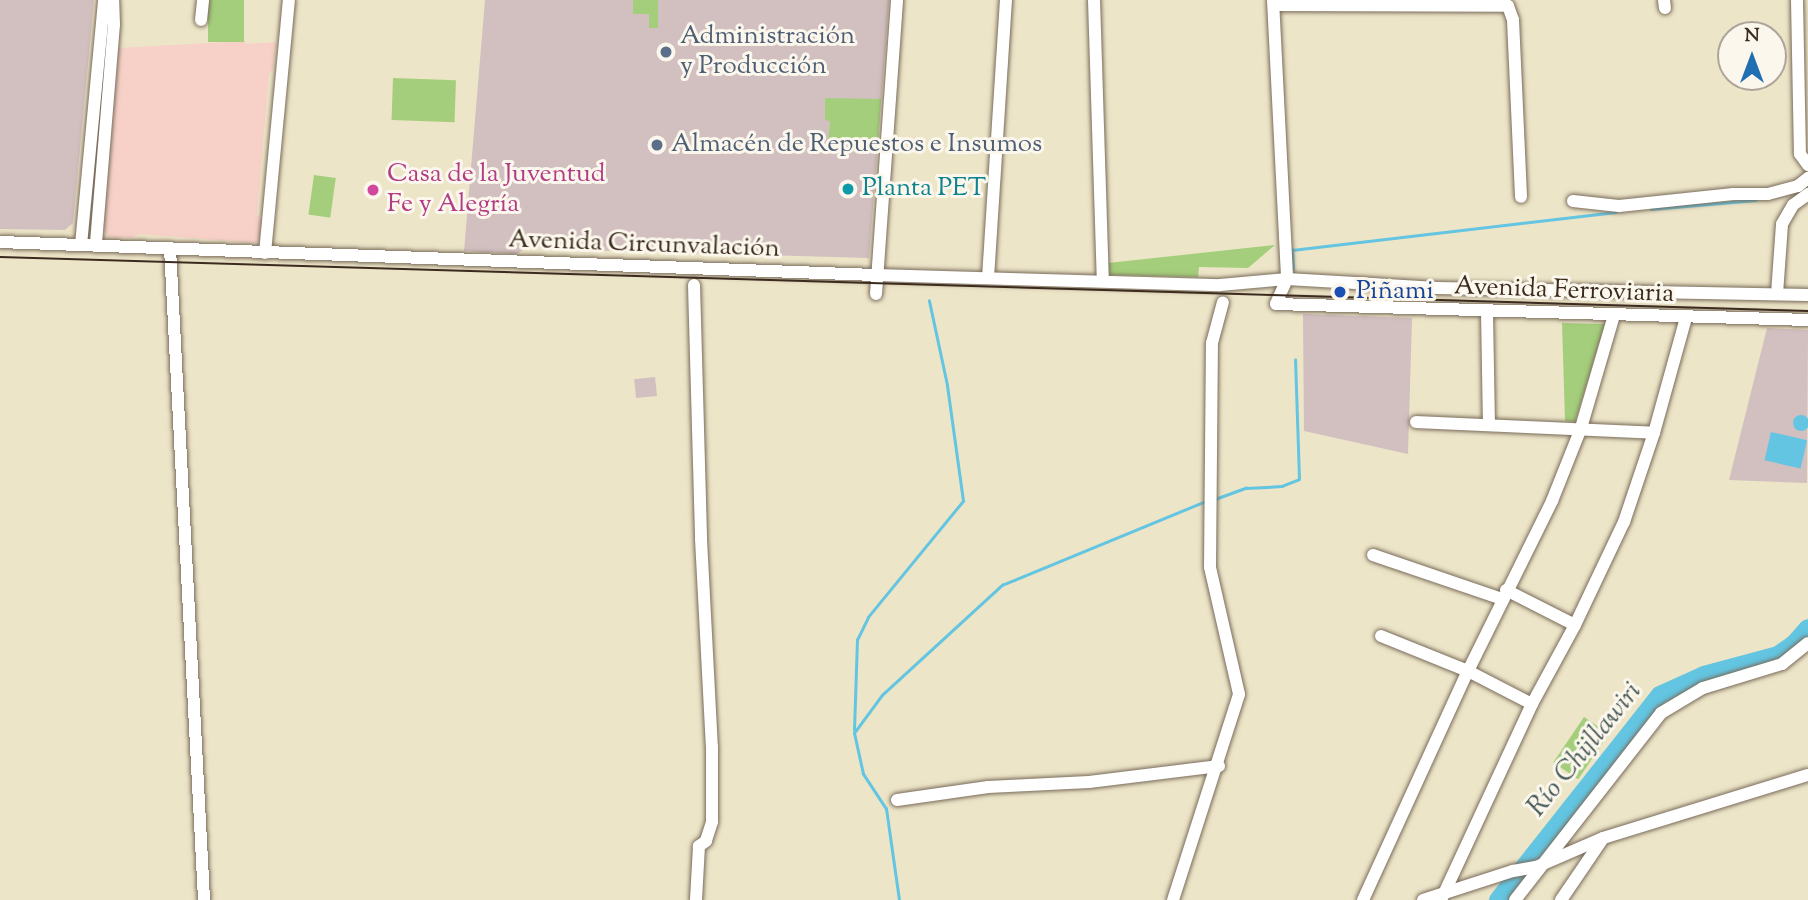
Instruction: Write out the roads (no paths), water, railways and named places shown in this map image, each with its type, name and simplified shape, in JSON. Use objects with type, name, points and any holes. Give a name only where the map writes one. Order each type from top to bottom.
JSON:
[{"type":"street","points":[[82,244],[104,0]]},
{"type":"street","points":[[96,243],[114,25],[113,0]]},
{"type":"street","points":[[201,20],[203,0]]},
{"type":"street","points":[[265,253],[289,0]]},
{"type":"street","points":[[876,294],[897,0]]},
{"type":"street","points":[[988,278],[1006,0]]},
{"type":"street","points":[[1094,0],[1103,280]]},
{"type":"street","points":[[1797,0],[1800,154],[1808,165]]},
{"type":"street","points":[[1287,279],[1274,2],[1508,6],[1513,20],[1521,197]]},
{"type":"street","points":[[1573,201],[1619,206],[1733,194],[1768,194],[1798,186],[1808,178]]},
{"type":"street","points":[[1777,295],[1782,224],[1793,205],[1808,194]]},
{"type":"street","name":"Avenida Circunvalación","points":[[0,242],[96,243],[265,253],[1220,285],[1287,279]]},
{"type":"street","points":[[170,248],[204,900]]},
{"type":"street","name":"Avenida Ferroviaria","points":[[1808,295],[1437,288],[1287,279],[1276,303],[1487,312],[1808,320]]},
{"type":"street","points":[[694,285],[701,539],[712,747],[712,822],[706,841],[699,846],[696,900]]},
{"type":"street","points":[[1738,319],[1752,296]]},
{"type":"street","points":[[1173,900],[1219,766],[1240,694],[1210,567],[1212,343],[1223,302]]},
{"type":"street","points":[[1487,312],[1489,425]]},
{"type":"street","points":[[1363,900],[1504,595],[1552,501],[1581,428],[1614,316]]},
{"type":"street","points":[[1444,897],[1532,704],[1575,625],[1624,522],[1654,433],[1686,318]]},
{"type":"street","points":[[1416,422],[1654,433]]},
{"type":"street","points":[[1373,555],[1504,595],[1575,625]]},
{"type":"street","points":[[1381,636],[1468,671],[1532,704]]},
{"type":"street","points":[[1515,900],[1661,713],[1703,688],[1782,664],[1808,643]]},
{"type":"street","points":[[897,800],[988,787],[1089,782],[1219,766]]},
{"type":"street","points":[[1423,900],[1444,897],[1513,871],[1540,865],[1603,838],[1808,775]]},
{"type":"street","points":[[1561,900],[1603,838]]},
{"type":"water","points":[[1798,415],[1804,415],[1809,423],[1807,429],[1798,431],[1793,426],[1793,420]]},
{"type":"water","points":[[1771,432],[1807,440],[1801,469],[1764,460]]},
{"type":"waterway","points":[[1651,209],[1756,200]]},
{"type":"waterway","points":[[1293,269],[1292,250],[1616,212]]},
{"type":"waterway","points":[[854,730],[857,640],[868,617],[963,501],[947,385],[929,301]]},
{"type":"waterway","points":[[1215,499],[1246,488],[1282,486],[1299,479],[1295,360]]},
{"type":"waterway","points":[[899,900],[886,809],[863,774],[854,733],[882,695],[1002,585],[1203,502]]},
{"type":"waterway","name":"Río Chijllawiri","points":[[1498,900],[1660,695],[1704,675],[1778,655],[1794,644],[1808,628]]},
{"type":"tram line","points":[[0,257],[1808,311]]},
{"type":"place","name":"Administración y Producción","points":[[666,52]]},
{"type":"place","name":"Almacén de Repuestos e Insumos","points":[[657,145]]},
{"type":"place","name":"Planta PET","points":[[848,189]]},
{"type":"place","name":"Casa de la Juventud Fe y Alegría","points":[[373,190]]},
{"type":"place","name":"Piñami","points":[[1340,292]]}]
